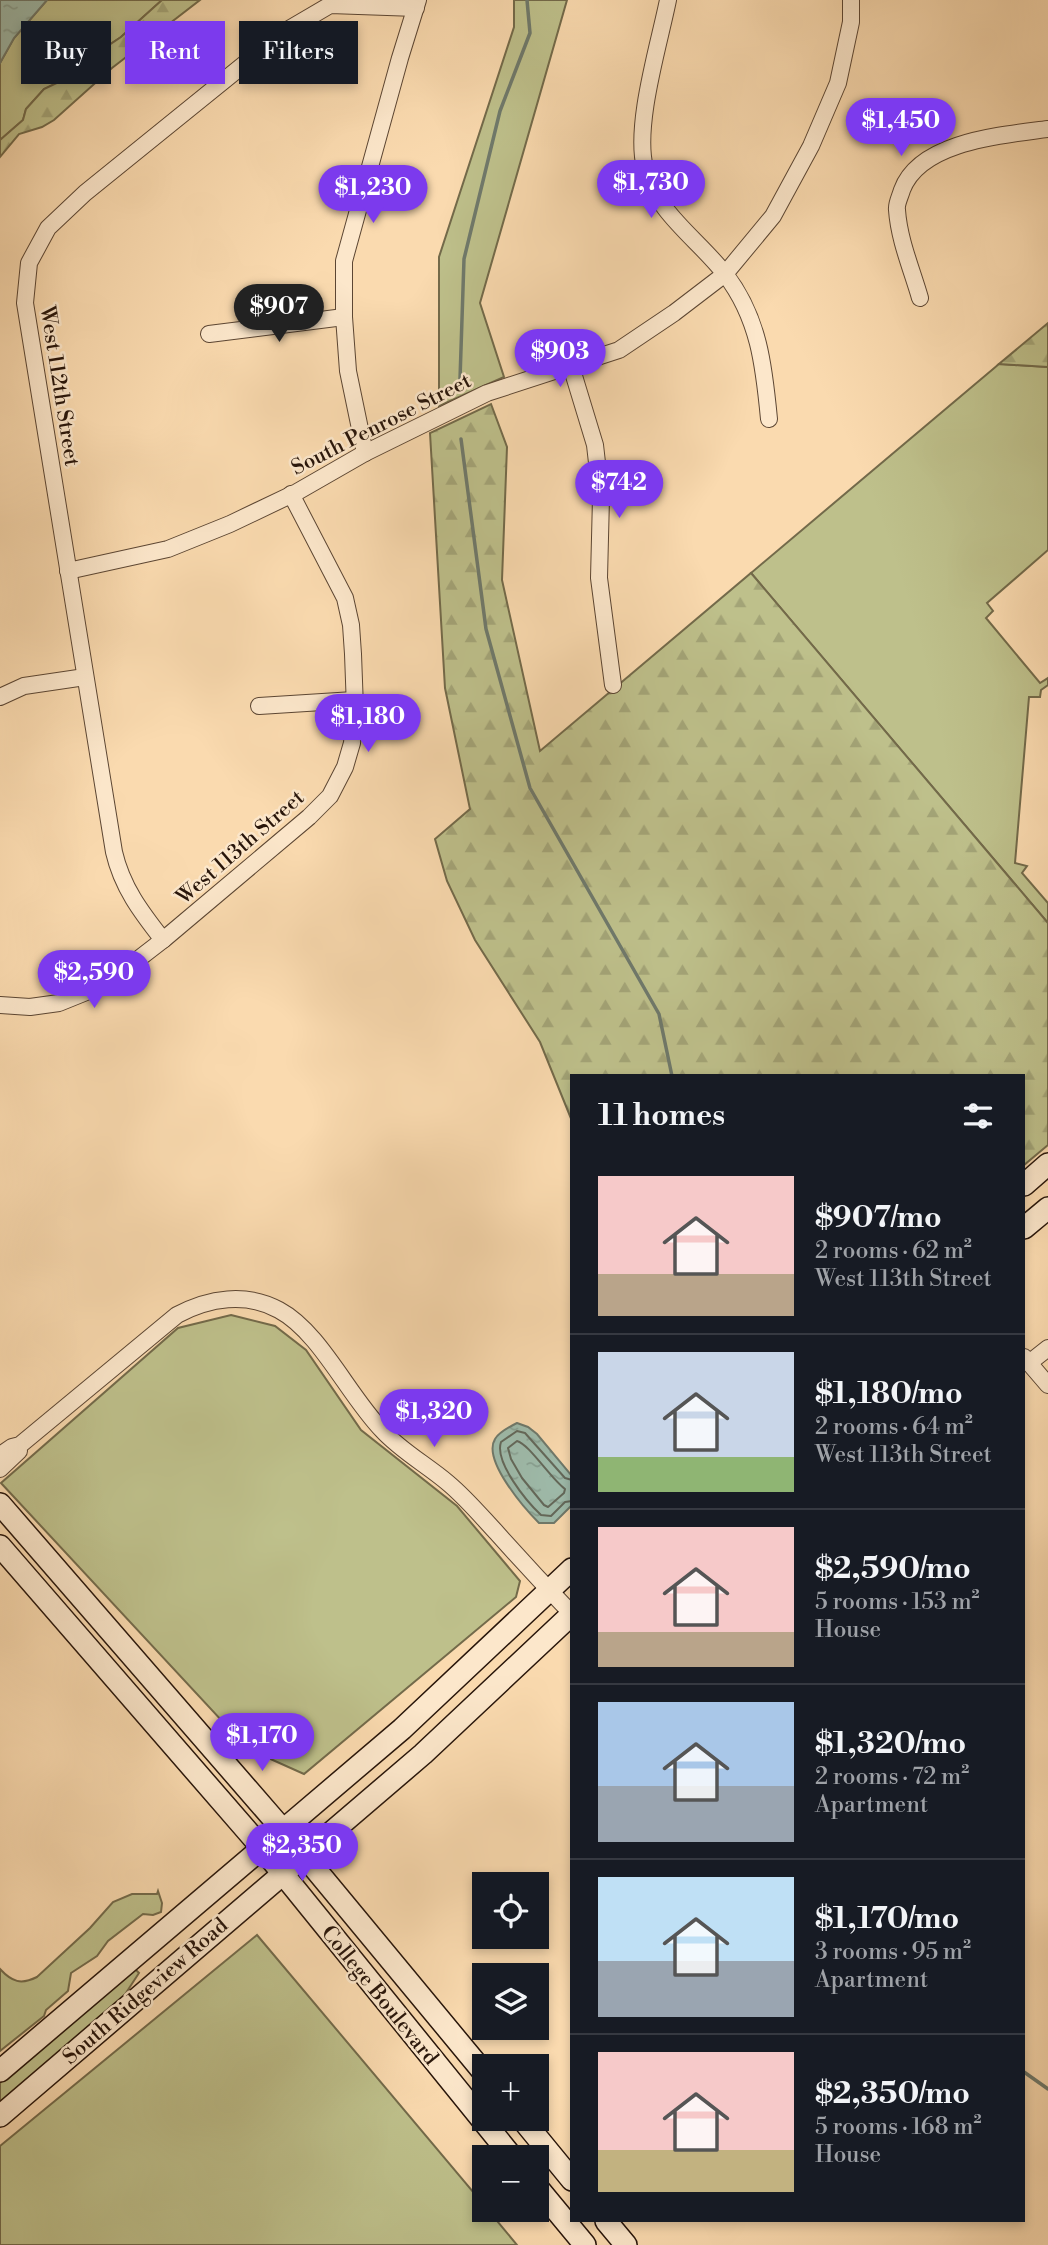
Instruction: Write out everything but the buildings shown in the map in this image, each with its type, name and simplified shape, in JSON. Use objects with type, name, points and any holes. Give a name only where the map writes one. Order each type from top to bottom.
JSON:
[{"type":"main road","points":[[1025,1184],[1048,1164]]},
{"type":"main road","points":[[1025,1227],[1048,1208]]},
{"type":"main road","name":"College Boulevard","points":[[0,1504],[282,1830],[472,2058]]},
{"type":"main road","name":"College Boulevard","points":[[0,1546],[262,1848],[502,2145]]},
{"type":"main road","name":"South Ridgeview Road","points":[[0,2071],[402,1729],[570,1571]]},
{"type":"main road","name":"South Ridgeview Road","points":[[0,2116],[423,1754],[570,1616]]},
{"type":"main road","points":[[532,2131],[570,2178]]},
{"type":"main road","points":[[549,2202],[585,2245]]},
{"type":"main road","points":[[607,2222],[626,2245]]},
{"type":"street","points":[[668,0],[641,133],[645,168],[659,201],[683,231],[725,274],[750,318],[763,360],[769,419]]},
{"type":"street","name":"South Penrose Street","points":[[68,571],[168,549],[230,524],[487,393],[619,350],[674,313],[725,274],[773,216],[811,146],[838,83],[852,22],[852,0]]},
{"type":"street","points":[[365,453],[348,371],[344,261],[417,4]]},
{"type":"street","name":"West 112th Street","points":[[163,940],[130,895],[117,868],[25,303],[29,263],[48,228],[85,193],[284,32],[330,5],[417,4]]},
{"type":"street","points":[[920,298],[896,207],[906,180],[920,163],[950,148],[1004,135],[1048,129]]},
{"type":"street","points":[[209,334],[344,317]]},
{"type":"street","points":[[572,366],[595,445],[601,498],[599,578],[613,685]]},
{"type":"street","name":"West 113th Street","points":[[0,1005],[46,1005],[77,998],[106,984],[163,940],[309,817],[330,796],[345,767],[352,743],[354,700],[351,625],[345,598],[291,494]]},
{"type":"street","points":[[0,696],[24,686],[85,677]]},
{"type":"street","points":[[260,706],[354,700]]},
{"type":"street","points":[[0,1455],[12,1447],[20,1446],[160,1327],[193,1307],[227,1299],[263,1303],[295,1321],[310,1336],[383,1432],[468,1501],[570,1612]]},
{"type":"street","points":[[1048,1348],[1026,1360],[1048,1385]]},
{"type":"street","points":[[0,1469],[19,1453],[20,1446]]},
{"type":"green space","points":[[47,0],[162,0],[139,21],[125,21],[125,33],[111,44],[111,21],[29,21]]},
{"type":"green space","points":[[162,0],[200,0],[173,21],[139,21]]},
{"type":"green space","points":[[514,0],[567,0],[480,303],[504,377],[439,406],[439,257],[514,27]]},
{"type":"green space","points":[[21,30],[21,84],[55,84],[44,89],[26,109],[23,120],[0,140],[0,63]]},
{"type":"green space","points":[[125,33],[125,58],[111,69],[111,44]]},
{"type":"green space","points":[[55,84],[94,84],[54,120],[19,134],[0,157],[0,140],[23,120],[26,109],[44,89]]},
{"type":"green space","points":[[1048,323],[1048,367],[999,364]]},
{"type":"green space","points":[[999,364],[1048,367],[1048,550],[987,603],[993,611],[986,618],[1040,683],[1048,678],[1048,685],[1041,690],[1040,697],[1029,697],[1015,863],[1027,866],[1022,873],[1048,903],[1048,923],[751,573]]},
{"type":"green space","points":[[491,404],[507,447],[502,580],[540,751],[751,573],[1048,923],[1048,1145],[1025,1164],[1025,1074],[570,1074],[570,1116],[540,1042],[475,940],[447,881],[435,839],[470,809],[445,688],[430,433]]},
{"type":"green space","points":[[231,1315],[275,1326],[306,1350],[361,1430],[457,1506],[520,1581],[516,1597],[304,1774],[248,1749],[1,1483],[178,1328]]},
{"type":"green space","points":[[158,1891],[162,1903],[161,1912],[143,1914],[108,1941],[97,1956],[71,1973],[68,1991],[46,2010],[44,2016],[0,2051],[0,1969],[17,1981],[37,1977],[90,1928],[113,1902],[132,1894],[157,1894]]},
{"type":"green space","points":[[257,1935],[472,2191],[472,2222],[498,2222],[517,2245],[0,2245],[0,2146]]},
{"type":"green space","points":[[135,1969],[139,1973],[120,2002],[0,2106],[0,2083]]},
{"type":"water","points":[[0,0],[47,0],[29,21],[21,21],[21,30],[0,63]]},
{"type":"water","points":[[517,1423],[528,1427],[570,1474],[570,1507],[554,1523],[539,1523],[507,1484],[494,1459],[495,1439]]},
{"type":"waterway","points":[[460,379],[464,259],[500,111],[530,33],[527,0]]},
{"type":"waterway","points":[[461,439],[486,629],[530,788],[659,1014],[672,1074]]},
{"type":"waterway","points":[[1025,2073],[1048,2089]]}]
